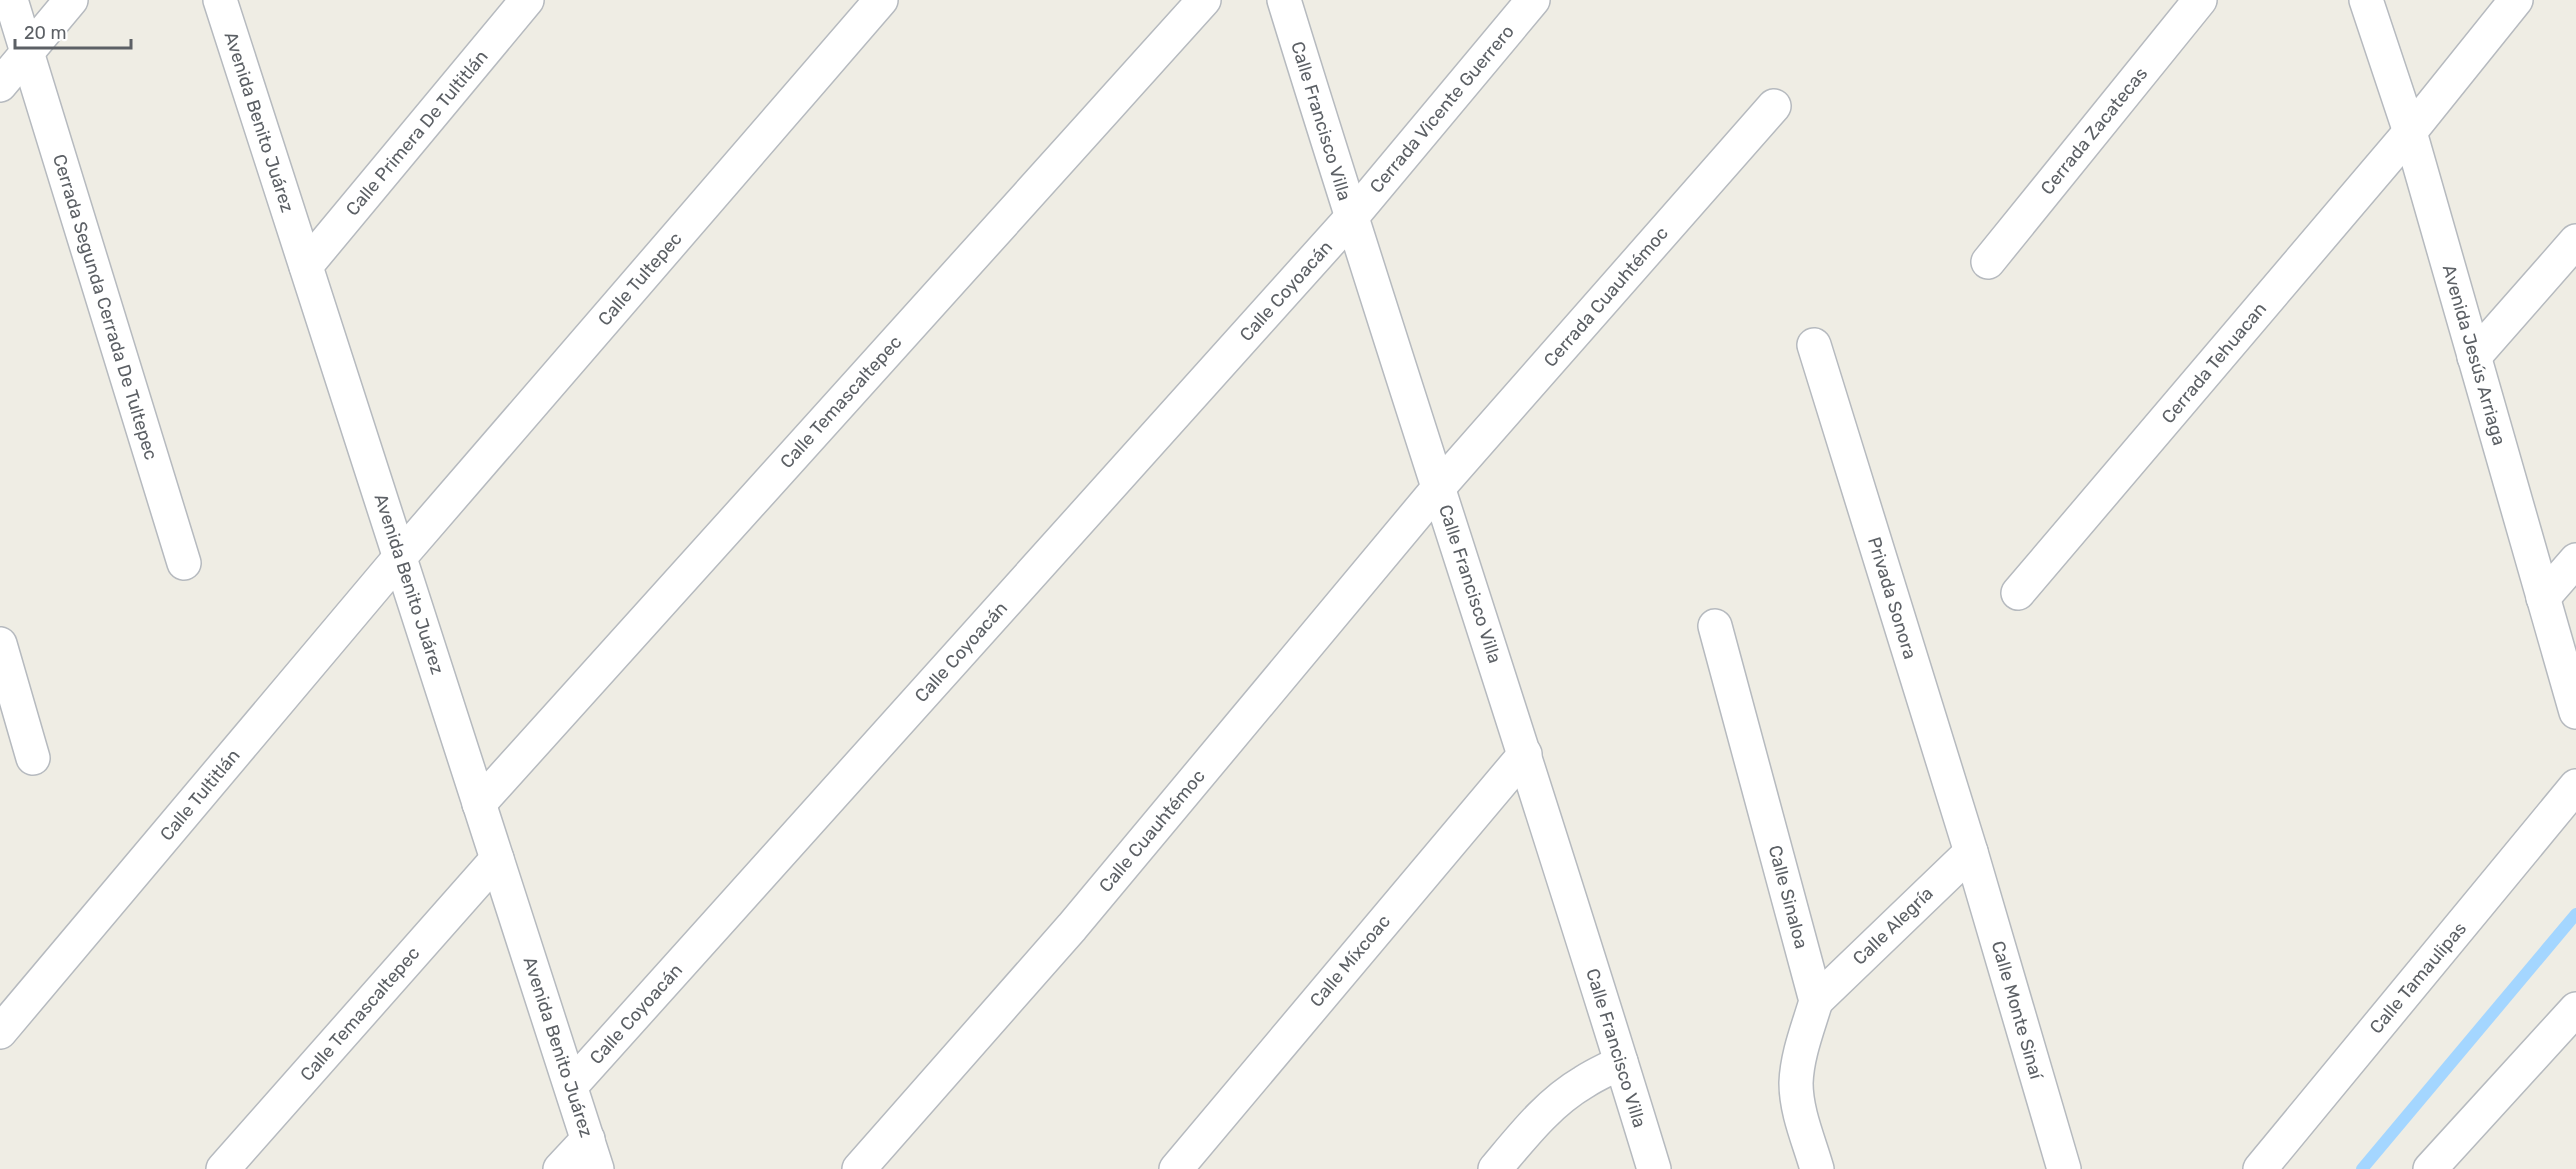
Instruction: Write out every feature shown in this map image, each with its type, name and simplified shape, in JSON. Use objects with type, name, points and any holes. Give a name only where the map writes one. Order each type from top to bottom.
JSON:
[{"type":"street","name":"Cerrada Segunda Cerrada De Tultepec","points":[[11,0],[184,563]]},
{"type":"street","points":[[0,85],[71,0]]},
{"type":"street","name":"Avenida Benito Juárez","points":[[220,0],[592,1154]]},
{"type":"street","name":"Calle Primera De Tultitlán","points":[[306,266],[527,0]]},
{"type":"street","name":"Calle Tultepec","points":[[400,557],[881,0]]},
{"type":"street","name":"Calle Temascaltepec","points":[[479,804],[1204,0]]},
{"type":"street","name":"Calle Francisco Villa","points":[[1284,0],[1351,218],[1525,754],[1654,1169]]},
{"type":"street","name":"Cerrada Vicente Guerrero","points":[[1351,218],[1533,0]]},
{"type":"street","name":"Cerrada Zacatecas","points":[[1988,262],[2200,0]]},
{"type":"street","name":"Avenida Jesús Arriaga","points":[[2366,0],[2410,132],[2576,712]]},
{"type":"street","name":"Cerrada Tehuacan","points":[[2018,593],[2410,132],[2516,0]]},
{"type":"street","name":"Cerrada Cuauhtémoc","points":[[1439,487],[1774,106]]},
{"type":"street","name":"Calle Coyoacán","points":[[571,1086],[1351,218]]},
{"type":"street","points":[[2474,357],[2576,241]]},
{"type":"street","name":"Privada Sonora","points":[[1814,345],[1971,852]]},
{"type":"street","name":"Calle Cuauhtémoc","points":[[859,1169],[1072,927],[1439,487]]},
{"type":"street","name":"Calle Tultitlán","points":[[0,1032],[400,557]]},
{"type":"street","points":[[2543,598],[2576,560]]},
{"type":"street","name":"Calle Sinaloa","points":[[1715,626],[1816,1001]]},
{"type":"street","points":[[0,644],[33,758]]},
{"type":"street","name":"Calle Míxcoac","points":[[1176,1169],[1525,754]]},
{"type":"street","name":"Calle Tamaulipas","points":[[2260,1169],[2576,786]]},
{"type":"street","name":"Calle Alegría","points":[[1816,1001],[1971,852]]},
{"type":"street","name":"Calle Monte Sinaí","points":[[1971,852],[2064,1169]]},
{"type":"street","name":"Calle Temascaltepec","points":[[223,1169],[497,859]]},
{"type":"street","points":[[1816,1001],[1801,1053],[1796,1083],[1799,1110],[1817,1169]]},
{"type":"street","points":[[2430,1169],[2576,1009]]},
{"type":"street","points":[[1495,1169],[1556,1102],[1583,1082],[1622,1062]]},
{"type":"street","points":[[560,1169],[592,1154]]},
{"type":"waterway","points":[[2362,1169],[2576,914]]}]
